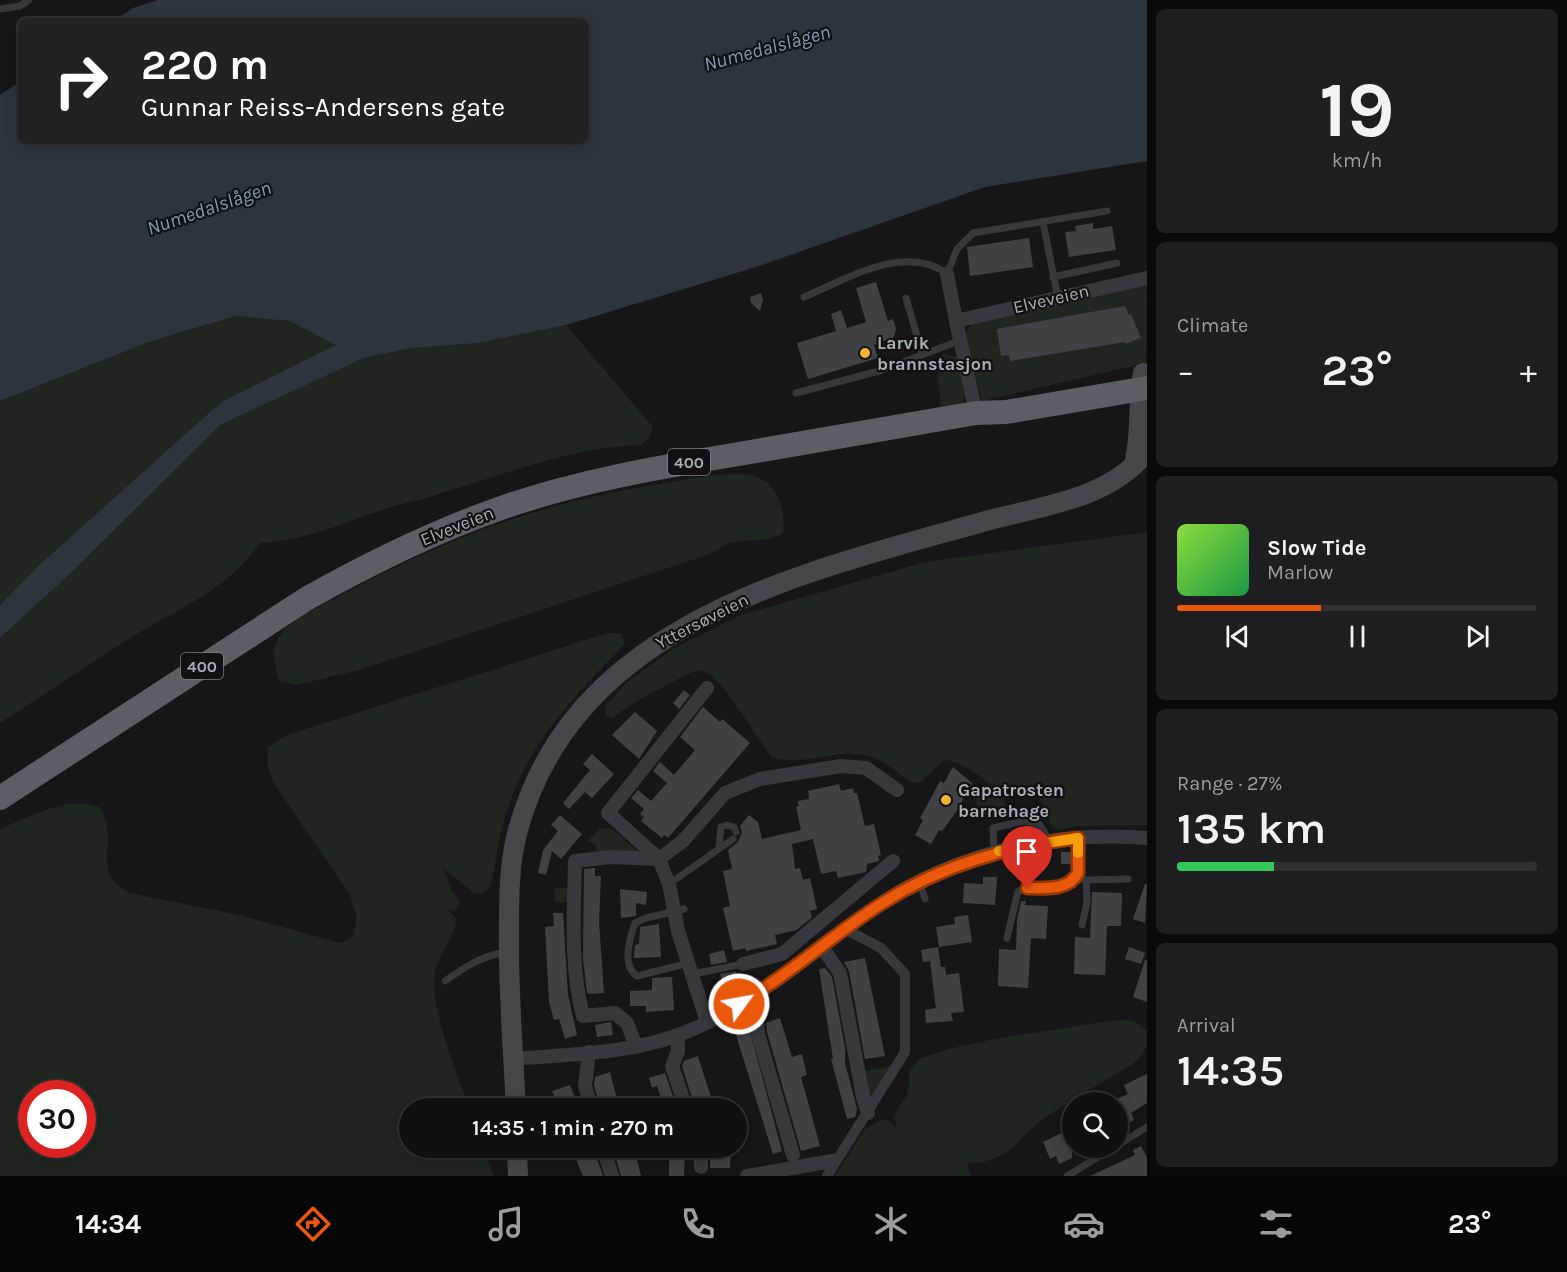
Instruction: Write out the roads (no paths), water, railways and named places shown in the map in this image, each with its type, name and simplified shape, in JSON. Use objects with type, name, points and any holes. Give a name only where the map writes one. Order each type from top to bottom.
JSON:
[{"type":"highway","name":"Elveveien","points":[[0,798],[306,599],[358,569],[457,524],[553,492],[602,480],[976,413],[1005,402],[1058,389],[1145,380]]},
{"type":"main road","points":[[1133,467],[1140,443],[1145,380]]},
{"type":"main road","name":"Yttersøveien","points":[[515,1098],[508,952],[509,887],[517,831],[540,769],[579,710],[626,665],[669,634],[768,588],[867,555],[1096,491],[1133,467],[1147,451]]},
{"type":"main road","points":[[517,1158],[518,1176]]},
{"type":"street","points":[[947,274],[958,341],[976,413]]},
{"type":"street","name":"Elveveien","points":[[956,321],[1147,278]]},
{"type":"street","points":[[707,688],[608,813],[659,859],[667,888],[679,910],[691,969],[707,1022]]},
{"type":"street","points":[[636,1046],[627,1023],[615,1013],[583,1016],[574,948],[575,861],[611,857],[659,859],[683,841],[725,793],[760,779],[841,766],[866,768],[897,790]]},
{"type":"street","points":[[513,1059],[636,1046],[678,1036],[755,995],[882,903],[952,867],[994,852],[1078,838],[1147,838]]},
{"type":"street","points":[[743,964],[782,954],[893,861]]},
{"type":"street","points":[[827,1176],[905,1052],[905,974],[881,948],[845,929]]},
{"type":"street","points":[[821,946],[840,973],[862,1097],[868,1113]]},
{"type":"street","points":[[755,995],[758,1034],[793,1155]]},
{"type":"street","points":[[678,1036],[678,1051],[672,1066],[683,1098]]},
{"type":"street","points":[[588,1098],[585,1086],[589,1052]]},
{"type":"street","points":[[606,1158],[612,1176]]},
{"type":"street","points":[[701,1158],[701,1167]]},
{"type":"street","points":[[747,1176],[832,1161]]},
{"type":"lane","points":[[0,9],[20,6],[29,0]]},
{"type":"lane","points":[[804,297],[872,268],[903,262],[923,262],[938,267],[947,274],[957,249],[973,233],[1107,211]]},
{"type":"lane","points":[[1042,222],[1058,298]]},
{"type":"lane","points":[[1053,277],[1117,263]]},
{"type":"lane","points":[[906,298],[922,353]]},
{"type":"lane","points":[[795,393],[879,371],[958,341]]},
{"type":"lane","points":[[994,852],[993,828],[1024,821],[1040,825],[1050,842]]},
{"type":"lane","points":[[667,888],[735,836],[734,827],[727,825],[721,827],[719,847]]},
{"type":"lane","points":[[1076,878],[1078,838]]},
{"type":"lane","points":[[1007,938],[1018,891],[1058,887],[1076,878],[1086,880],[1128,879]]},
{"type":"lane","points":[[1082,926],[1088,903],[1086,880]]},
{"type":"lane","points":[[920,883],[925,900]]},
{"type":"lane","points":[[679,910],[634,923],[629,941],[630,968],[637,976],[743,964]]},
{"type":"lane","points":[[445,981],[474,961],[489,955],[508,952]]},
{"type":"lane","points":[[1128,1139],[1147,1127]]},
{"type":"lane","points":[[1067,1176],[1097,1158]]},
{"type":"water","name":"Numedalslågen","points":[[158,0],[1147,0],[1147,161],[985,187],[756,267],[566,325],[478,343],[412,348],[364,358],[220,425],[72,572],[0,638],[0,605],[38,566],[221,402],[336,345],[289,321],[236,316],[152,341],[0,401],[0,95],[18,83],[18,144],[588,144],[588,18],[118,18],[133,8]]},
{"type":"place","name":"Larvik brannstasjon","points":[[865,353]]},
{"type":"place","name":"Gapatrosten barnehage","points":[[946,800]]}]
